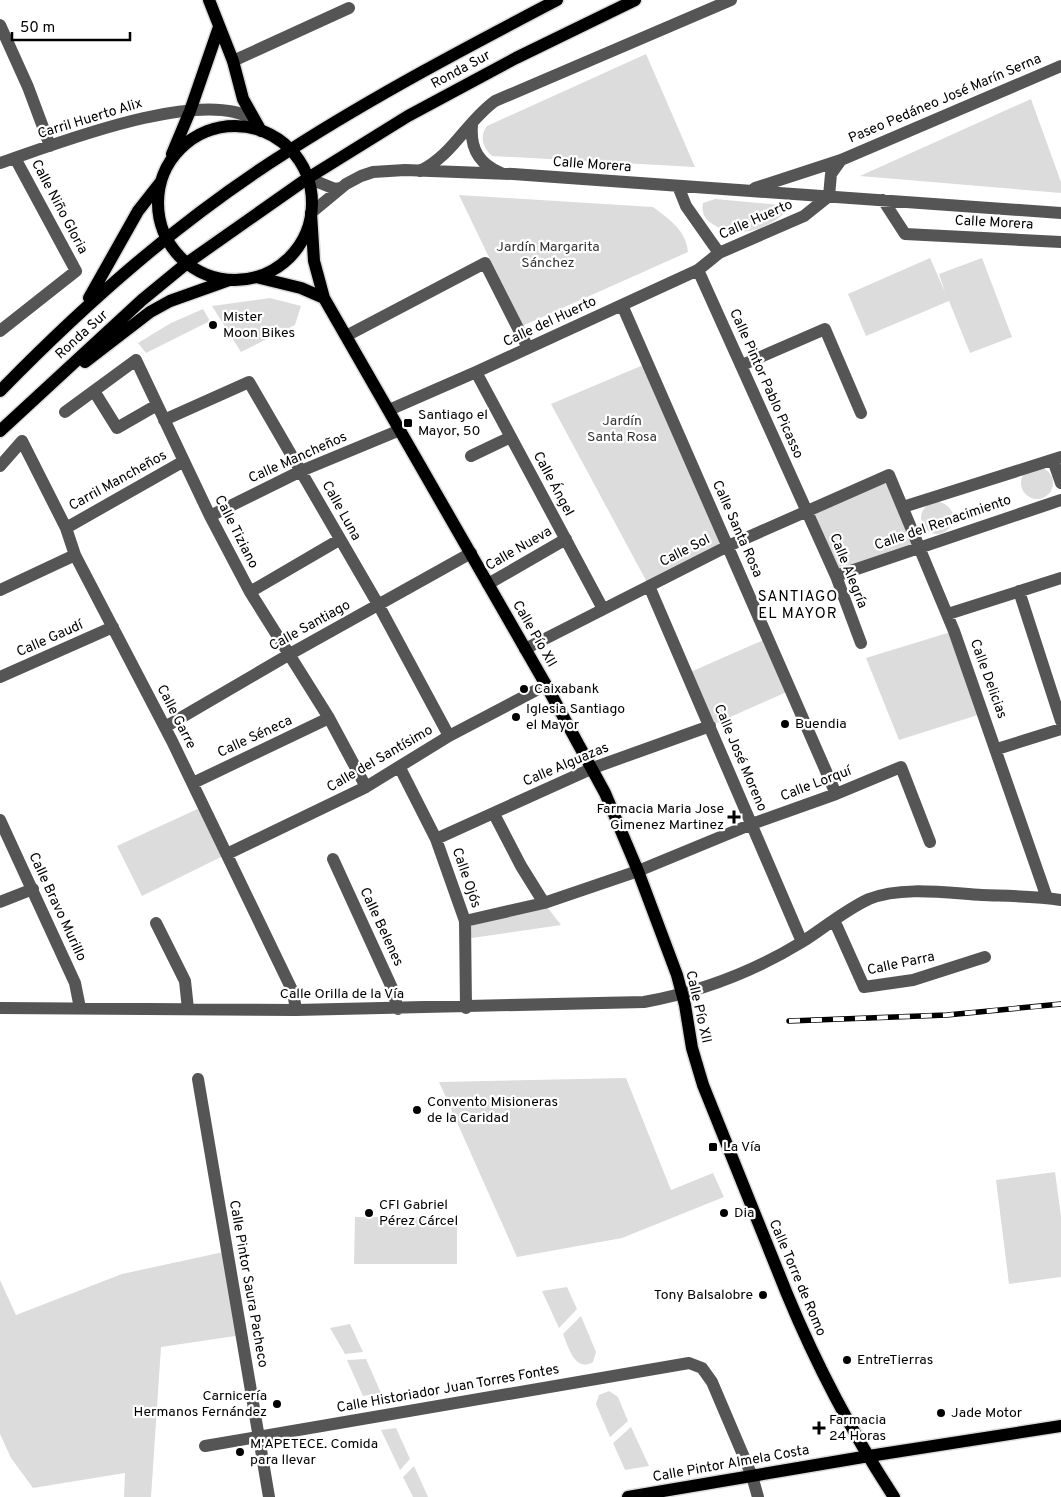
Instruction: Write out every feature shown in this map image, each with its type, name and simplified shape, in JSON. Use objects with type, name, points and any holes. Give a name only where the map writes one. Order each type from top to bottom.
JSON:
[{"type":"main road","points":[[209,0],[232,61],[241,92],[260,131]]},
{"type":"main road","name":"Ronda Sur","points":[[0,391],[84,307],[166,238],[290,150],[439,62],[557,0]]},
{"type":"main road","name":"Ronda Sur","points":[[0,431],[142,300],[187,263],[308,178],[417,111],[516,58],[635,0]]},
{"type":"main road","points":[[84,307],[138,211],[160,182],[190,111],[218,27]]},
{"type":"main road","points":[[14,417],[150,312],[170,301],[229,280],[256,277],[272,270],[287,260],[303,238],[311,213],[311,195],[308,178],[290,150],[276,138],[260,131],[238,126],[209,131],[184,145],[166,168]]},
{"type":"main road","points":[[160,182],[158,202],[160,222],[166,238],[175,252],[187,263],[207,275],[229,280]]},
{"type":"main road","name":"Calle Pío XII","points":[[311,213],[314,261],[324,298],[592,768],[638,871],[683,995],[695,1059]]},
{"type":"main road","points":[[256,277],[301,288],[324,298]]},
{"type":"main road","name":"Calle Torre de Romo","points":[[695,1059],[737,1173],[801,1328],[845,1416],[894,1497]]},
{"type":"main road","name":"Calle Pintor Almela Costa","points":[[628,1497],[651,1495],[869,1456],[1061,1430]]},
{"type":"street","points":[[420,171],[446,154],[485,109],[495,102],[731,0]]},
{"type":"street","points":[[232,61],[349,8]]},
{"type":"street","points":[[0,25],[28,87],[50,146]]},
{"type":"street","name":"Paseo Pedáneo José Marín Serna","points":[[748,190],[841,160],[1061,66]]},
{"type":"street","name":"Carril Huerto Alix","points":[[0,163],[50,146],[147,118],[190,111],[230,111],[253,119]]},
{"type":"street","points":[[472,125],[472,141],[478,157],[487,166],[500,173]]},
{"type":"street","name":"Calle Niño Gloria","points":[[0,331],[76,271],[16,158]]},
{"type":"street","name":"Paseo Pedáneo José Marín Serna","points":[[829,196],[831,174],[841,160]]},
{"type":"street","name":"Calle Morera","points":[[311,213],[341,188],[361,176],[373,172],[420,171],[500,173],[1061,213]]},
{"type":"street","points":[[308,178],[335,189],[341,188]]},
{"type":"street","points":[[678,186],[686,206],[719,253]]},
{"type":"street","name":"Calle Huerto","points":[[719,253],[804,216],[829,196]]},
{"type":"street","name":"Calle Morera","points":[[883,200],[905,234],[1061,242]]},
{"type":"street","name":"Calle del Huerto","points":[[389,410],[698,270],[719,253]]},
{"type":"street","points":[[346,336],[485,262],[528,348]]},
{"type":"street","name":"Calle Pintor Pablo Picasso","points":[[698,270],[806,510]]},
{"type":"street","name":"Calle Santa Rosa","points":[[622,305],[836,794]]},
{"type":"street","points":[[742,365],[825,329],[861,413]]},
{"type":"street","name":"Calle Tiziano","points":[[65,412],[136,360],[210,516],[250,592],[329,718],[366,787]]},
{"type":"street","name":"Calle Ángel","points":[[476,372],[603,609]]},
{"type":"street","name":"Calle Luna","points":[[164,420],[249,382],[378,606],[450,736]]},
{"type":"street","points":[[94,392],[117,428],[157,405]]},
{"type":"street","name":"Calle Mancheños","points":[[210,516],[301,471],[400,430]]},
{"type":"street","points":[[470,456],[511,437]]},
{"type":"street","name":"Calle Garre","points":[[0,466],[22,441],[66,528],[75,555],[193,783],[293,992],[296,1010]]},
{"type":"street","points":[[1057,459],[1061,483]]},
{"type":"street","name":"Calle del Renacimiento","points":[[902,508],[1057,459]]},
{"type":"street","name":"Carril Mancheños","points":[[66,528],[184,461]]},
{"type":"street","name":"Calle Sol","points":[[525,649],[728,546],[806,510],[890,476]]},
{"type":"street","name":"Calle Delicias","points":[[890,476],[948,614],[997,749],[1047,898]]},
{"type":"street","name":"Calle del Renacimiento","points":[[836,576],[920,546],[1061,500]]},
{"type":"street","name":"Calle Alegría","points":[[806,510],[836,576],[861,643]]},
{"type":"street","name":"Calle Nueva","points":[[488,584],[566,539]]},
{"type":"street","points":[[250,592],[339,540]]},
{"type":"street","name":"Calle Santiago","points":[[165,727],[290,654],[471,553]]},
{"type":"street","points":[[0,590],[75,555]]},
{"type":"street","points":[[948,614],[1061,578]]},
{"type":"street","name":"Calle José Moreno","points":[[649,586],[802,942]]},
{"type":"street","points":[[1019,591],[1061,721]]},
{"type":"street","name":"Calle Gaudí","points":[[0,677],[113,627]]},
{"type":"street","name":"Calle del Santísimo","points":[[227,854],[366,787],[450,736],[546,685]]},
{"type":"street","name":"Calle Séneca","points":[[193,783],[329,718]]},
{"type":"street","name":"Calle Alguazas","points":[[436,839],[592,768],[710,726]]},
{"type":"street","points":[[997,749],[1061,729]]},
{"type":"street","name":"Calle Lorquí","points":[[465,921],[544,903],[638,871],[752,824],[836,794],[901,766],[930,842]]},
{"type":"street","name":"Calle Ojós","points":[[400,768],[436,839],[465,921],[466,1008]]},
{"type":"street","points":[[494,814],[521,866],[544,903]]},
{"type":"street","name":"Calle Bravo Murillo","points":[[0,821],[75,983],[80,1008]]},
{"type":"street","name":"Calle Belenes","points":[[333,859],[392,988],[398,1009]]},
{"type":"street","points":[[0,902],[33,889]]},
{"type":"street","name":"Calle Orilla de la Vía","points":[[0,1008],[296,1010],[466,1008],[644,1002],[683,995],[755,968],[802,942],[870,899],[895,893],[1061,900]]},
{"type":"street","name":"Calle Parra","points":[[834,920],[864,988],[913,980],[985,957]]},
{"type":"street","points":[[156,922],[186,981],[188,1009]]},
{"type":"street","name":"Calle Pintor Saura Pacheco","points":[[198,1079],[270,1496]]},
{"type":"street","name":"Calle Historiador Juan Torres Fontes","points":[[205,1446],[679,1364],[696,1364],[702,1368],[712,1382],[752,1476]]},
{"type":"street","points":[[752,1476],[758,1497]]},
{"type":"green space","points":[[646,54],[695,167],[492,156],[486,149],[483,142],[483,134],[487,126]]},
{"type":"green space","points":[[1031,99],[1061,182],[1061,193],[860,176]]},
{"type":"green space","name":"Jardín Margarita Sánchez","points":[[459,195],[653,207],[680,231],[687,244],[688,252],[522,326]]},
{"type":"green space","points":[[715,199],[791,206],[784,214],[766,226],[745,231],[734,231],[714,225],[704,216],[703,203]]},
{"type":"green space","points":[[930,258],[945,292],[939,274],[982,258],[1012,337],[970,353],[949,301],[866,336],[848,294]]},
{"type":"green space","points":[[270,298],[301,306],[295,325],[241,352],[212,306]]},
{"type":"green space","points":[[203,309],[210,321],[146,353],[138,343],[171,323]]},
{"type":"green space","name":"Jardín Santa Rosa","points":[[648,363],[728,546],[649,586],[551,404]]},
{"type":"green space","points":[[1037,467],[1043,468],[1048,472],[1052,477],[1052,489],[1048,494],[1043,498],[1037,499],[1031,498],[1026,494],[1022,489],[1021,483],[1022,477],[1026,472],[1031,468]]},
{"type":"green space","points":[[889,475],[920,546],[836,576],[806,510]]},
{"type":"green space","points":[[937,502],[943,503],[948,507],[952,512],[952,524],[948,529],[943,533],[937,534],[931,533],[926,529],[922,524],[921,518],[922,512],[926,507],[931,503]]},
{"type":"green space","points":[[954,631],[984,713],[899,740],[866,658]]},
{"type":"green space","points":[[768,638],[791,690],[710,726],[688,673]]},
{"type":"green space","points":[[204,806],[227,854],[142,896],[117,846]]},
{"type":"green space","points":[[544,903],[561,925],[465,939],[465,921]]},
{"type":"green space","points":[[626,1078],[671,1190],[713,1173],[724,1197],[622,1238],[517,1257],[439,1082]]},
{"type":"green space","points":[[1055,1172],[1061,1216],[1061,1277],[1009,1284],[996,1180]]},
{"type":"green space","points":[[355,1217],[457,1217],[457,1264],[354,1264]]},
{"type":"green space","points":[[228,1251],[242,1335],[161,1347],[151,1497],[124,1497],[125,1473],[33,1488],[11,1458],[0,1434],[0,1280],[16,1315],[122,1274]]},
{"type":"green space","points":[[567,1287],[577,1309],[559,1328],[542,1291]]},
{"type":"green space","points":[[581,1316],[596,1352],[593,1362],[587,1364],[581,1364],[573,1357],[563,1334]]},
{"type":"green space","points":[[350,1324],[363,1352],[345,1354],[330,1328]]},
{"type":"green space","points":[[366,1359],[381,1393],[363,1396],[347,1360]]},
{"type":"green space","points":[[609,1391],[618,1397],[628,1421],[610,1437],[596,1404],[599,1395]]},
{"type":"green space","points":[[631,1427],[649,1466],[625,1470],[613,1443]]},
{"type":"green space","points":[[396,1428],[410,1459],[400,1470],[381,1430]]},
{"type":"green space","points":[[414,1466],[428,1497],[413,1497],[403,1477]]},
{"type":"railway","points":[[789,1021],[947,1015],[1061,1004]]},
{"type":"place","name":"Mister Moon Bikes","points":[[213,325]]},
{"type":"place","name":"Santiago el Mayor, 50","points":[[408,423]]},
{"type":"place","name":"Caixabank","points":[[524,689]]},
{"type":"place","name":"Iglesia Santiago el Mayor","points":[[516,717]]},
{"type":"place","name":"Buendia","points":[[785,724]]},
{"type":"place","name":"Farmacia Maria Jose Gimenez Martinez","points":[[734,817]]},
{"type":"place","name":"Convento Misioneras de la Caridad","points":[[417,1110]]},
{"type":"place","name":"La Vía","points":[[713,1147]]},
{"type":"place","name":"CFI Gabriel Pérez Cárcel","points":[[369,1213]]},
{"type":"place","name":"Dia","points":[[724,1213]]},
{"type":"place","name":"Tony Balsalobre","points":[[763,1295]]},
{"type":"place","name":"EntreTierras","points":[[847,1360]]},
{"type":"place","name":"Carnicería Hermanos Fernández","points":[[277,1404]]},
{"type":"place","name":"Jade Motor","points":[[941,1413]]},
{"type":"place","name":"Farmacia 24 Horas","points":[[819,1428]]},
{"type":"place","name":"M'APETECE. Comida para llevar","points":[[240,1452]]},
{"type":"district","name":"SANTIAGO EL MAYOR","points":[[798,606]]}]
